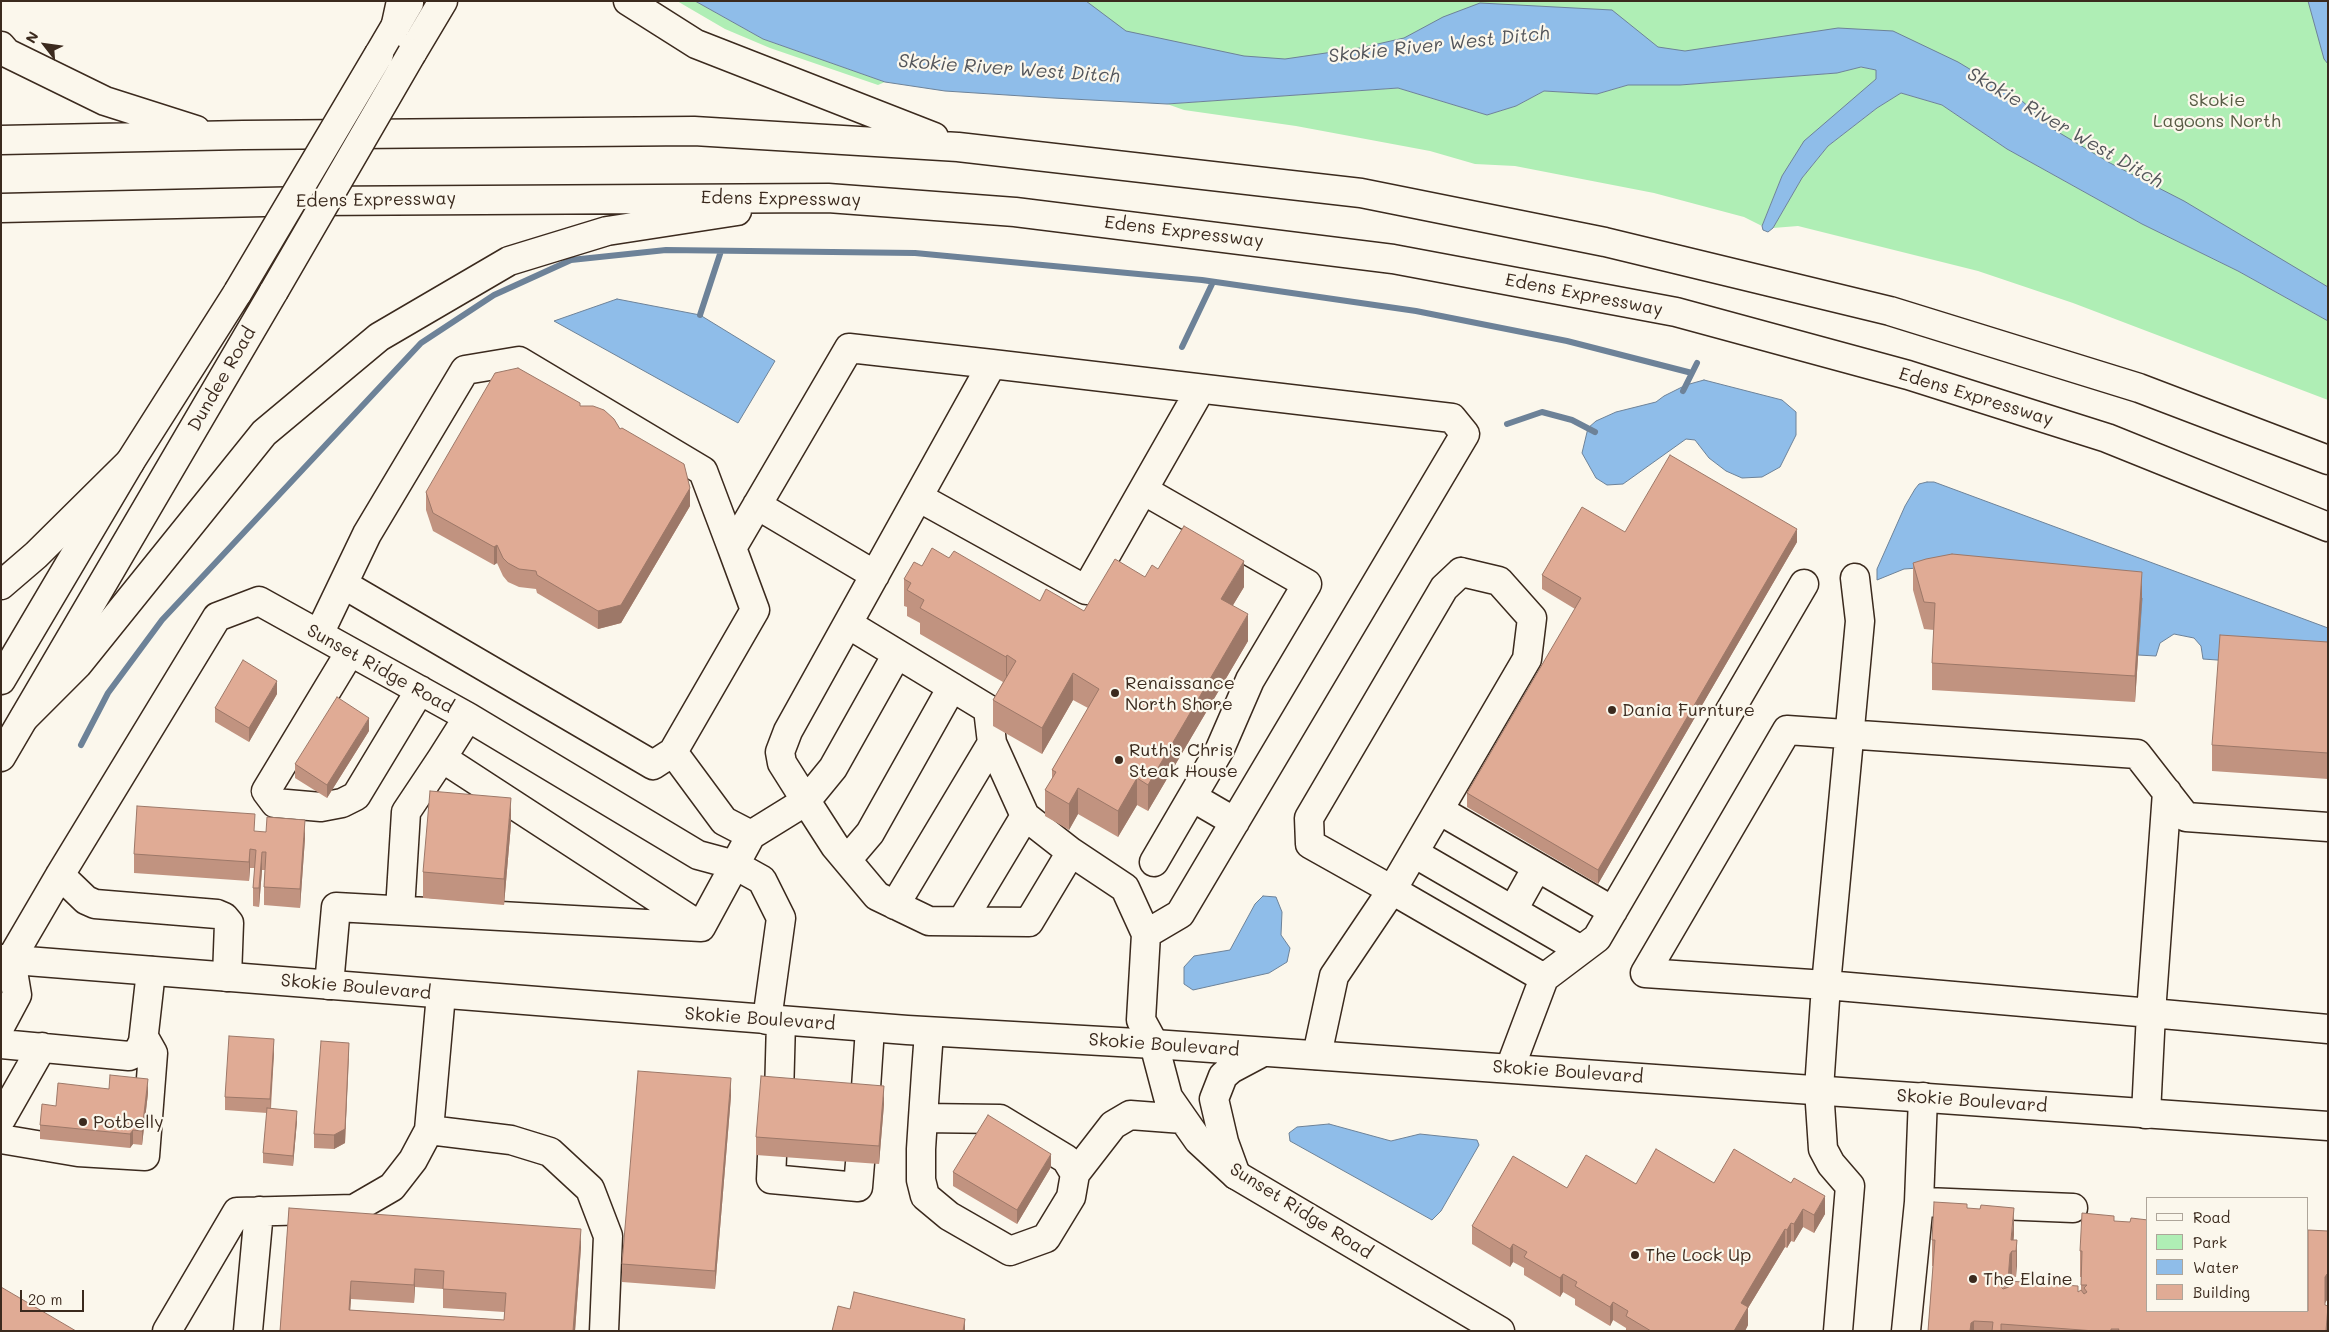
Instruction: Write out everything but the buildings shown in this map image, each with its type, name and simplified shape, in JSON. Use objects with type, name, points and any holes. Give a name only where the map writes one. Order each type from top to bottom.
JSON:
[{"type":"main road","name":"Dundee Road","points":[[1,757],[443,1]]},
{"type":"main road","points":[[628,1],[696,44],[958,147]]},
{"type":"main road","name":"Dundee Road","points":[[1,680],[130,462],[238,292],[380,54],[402,9]]},
{"type":"main road","points":[[1,46],[8,53],[105,101],[219,137]]},
{"type":"main road","points":[[1,140],[694,131],[958,147],[1361,193],[1605,242],[1890,311],[2138,388],[2328,460]]},
{"type":"main road","points":[[25,717],[78,664],[264,433],[379,337],[509,261],[607,231],[828,198]]},
{"type":"main road","name":"Edens Expressway","points":[[1,208],[337,200],[828,198],[1015,212],[1393,259],[1676,312],[1908,376],[2107,438],[2328,527]]},
{"type":"main road","points":[[732,548],[849,348],[1452,418],[1465,434],[1180,914],[1146,934],[1125,888],[1071,852],[1025,816],[992,743],[988,709],[848,624]]},
{"type":"main road","points":[[319,634],[343,584],[368,534],[465,370],[520,361],[703,471],[755,610],[672,752],[653,766],[343,584]]},
{"type":"main road","points":[[992,364],[788,730],[780,752],[782,763],[835,846],[877,896],[929,921],[1029,922],[1071,852]]},
{"type":"main road","points":[[918,497],[1086,590],[1200,390]]},
{"type":"main road","points":[[1,585],[36,556],[130,462]]},
{"type":"main road","points":[[1143,490],[1307,584],[1250,680],[1220,749],[1154,862]]},
{"type":"main road","points":[[757,505],[874,575]]},
{"type":"main road","points":[[1317,1055],[1334,976],[1392,890],[1527,659],[1532,618],[1498,581],[1460,572],[1444,588],[1309,818],[1310,844],[1392,890],[1544,978]]},
{"type":"main road","points":[[1838,1331],[1850,1186],[1831,1164],[1823,1149],[1819,1090],[1826,985],[1851,734],[1860,621],[1855,578]]},
{"type":"main road","points":[[1510,1068],[1544,978],[1597,938],[1804,584]]},
{"type":"main road","name":"Sunset Ridge Road","points":[[4,954],[60,875],[217,616],[259,601],[468,717],[698,856],[735,865],[762,880],[781,918],[774,1020],[779,1096]]},
{"type":"main road","points":[[350,652],[266,791],[274,803],[321,807],[342,804],[356,796],[420,690]]},
{"type":"main road","points":[[701,927],[751,835],[806,801],[832,768],[897,654]]},
{"type":"main road","points":[[847,860],[870,833],[952,688]]},
{"type":"main road","points":[[400,910],[406,812],[468,717]]},
{"type":"main road","points":[[2328,827],[2186,817],[2137,754],[1787,730],[1646,973],[1826,985],[2328,1029]]},
{"type":"main road","points":[[896,905],[992,743]]},
{"type":"main road","points":[[672,752],[724,821],[751,835]]},
{"type":"main road","points":[[442,758],[701,927]]},
{"type":"main road","points":[[2146,1114],[2151,1013],[2167,792]]},
{"type":"main road","points":[[1192,797],[1235,822]]},
{"type":"main road","points":[[1439,810],[1613,911]]},
{"type":"main road","points":[[962,921],[1025,816]]},
{"type":"main road","points":[[1414,853],[1581,950]]},
{"type":"main road","points":[[1513,910],[1537,867]]},
{"type":"main road","points":[[60,875],[86,900],[95,904],[217,914],[224,917],[229,923],[227,977]]},
{"type":"main road","points":[[329,985],[336,907],[701,927]]},
{"type":"main road","name":"Sunset Ridge Road","points":[[1146,934],[1141,1020],[1154,1044],[1168,1097],[1198,1140],[1236,1175],[1500,1331]]},
{"type":"main road","points":[[1,1026],[17,995],[4,954]]},
{"type":"main road","name":"Skokie Boulevard","points":[[4,954],[151,971],[870,1028],[1154,1044],[2328,1126]]},
{"type":"main road","points":[[1,1044],[130,1056],[138,1052],[144,1037],[151,971]]},
{"type":"main road","points":[[168,1331],[237,1212],[354,1209],[392,1187],[413,1160],[429,1130],[441,994]]},
{"type":"main road","points":[[865,1103],[870,1028]]},
{"type":"main road","points":[[929,1032],[921,1180],[925,1196],[949,1216],[1010,1251],[1046,1238],[1071,1197],[1075,1174],[1113,1125],[1130,1115],[1183,1118]]},
{"type":"main road","points":[[1,1138],[78,1152],[144,1156],[153,1053],[144,1037]]},
{"type":"main road","points":[[1,1119],[42,1047]]},
{"type":"main road","points":[[1236,1175],[1221,1133],[1214,1099],[1223,1076],[1231,1069],[1264,1052]]},
{"type":"main road","points":[[1906,1331],[1919,1202],[1923,1097]]},
{"type":"main road","points":[[923,1118],[1000,1119],[1066,1159],[1075,1174]]},
{"type":"main road","points":[[429,1130],[511,1140],[550,1152],[590,1189],[608,1236],[604,1331]]},
{"type":"main road","points":[[772,1156],[771,1179],[858,1186],[860,1163]]},
{"type":"main road","points":[[1919,1202],[2073,1208]]},
{"type":"main road","points":[[247,1330],[260,1211]]},
{"type":"green space","points":[[677,1],[695,1],[763,39],[885,82],[878,85],[770,48],[725,29]]},
{"type":"green space","name":"Skokie Lagoons North","points":[[710,1],[2328,1],[2328,301],[1928,66],[1284,79]]},
{"type":"green space","points":[[1861,67],[1876,70],[1876,79],[1782,176],[1762,226],[1744,217],[1654,193],[1515,166],[1475,164],[1430,151],[1296,126],[1184,110],[1167,104],[1398,88],[1487,115],[1516,106],[1544,91],[1597,94],[1628,85],[1680,85],[1836,73]]},
{"type":"green space","points":[[1901,93],[1942,105],[2007,149],[2142,224],[2238,271],[2328,321],[2328,400],[2073,303],[1978,271],[1798,226],[1773,228],[1802,178],[1828,146],[1877,108]]},
{"type":"water","name":"Skokie River West Ditch","points":[[695,1],[1086,1],[1126,31],[1244,56],[1285,59],[1360,48],[1404,38],[1443,17],[1480,3],[1612,10],[1658,47],[1685,51],[1838,28],[1893,31],[1958,62],[2021,100],[2053,129],[2110,163],[2184,201],[2328,287],[2328,321],[2238,271],[2142,224],[2007,149],[1942,105],[1901,93],[1877,108],[1828,146],[1802,178],[1773,228],[1768,232],[1763,230],[1762,226],[1782,176],[1804,141],[1876,79],[1876,70],[1861,67],[1837,73],[1680,85],[1628,85],[1597,94],[1544,91],[1516,106],[1487,115],[1398,88],[1167,104],[1053,98],[945,91],[885,82],[763,39]]},
{"type":"water","points":[[2308,1],[2328,1],[2328,64],[2324,59]]},
{"type":"water","points":[[617,299],[700,315],[775,361],[738,423],[554,321]]},
{"type":"water","points":[[1704,380],[1782,400],[1796,412],[1796,435],[1780,467],[1762,477],[1742,478],[1726,471],[1709,458],[1695,440],[1686,439],[1623,484],[1607,485],[1596,478],[1582,453],[1588,428],[1596,421],[1616,412],[1656,402],[1686,385]]},
{"type":"water","points":[[1934,482],[2328,628],[2328,668],[2203,659],[2201,646],[2194,638],[2174,634],[2160,643],[2156,656],[2138,655],[2142,598],[1960,565],[1904,569],[1877,580],[1877,569],[1905,506],[1919,484]]},
{"type":"water","points":[[1263,896],[1276,897],[1282,912],[1281,935],[1290,948],[1287,962],[1269,973],[1193,990],[1184,984],[1184,967],[1194,956],[1230,950],[1255,904]]},
{"type":"water","points":[[1329,1124],[1391,1141],[1420,1134],[1477,1140],[1479,1145],[1441,1211],[1432,1220],[1290,1141],[1289,1133],[1297,1127]]},
{"type":"waterway","points":[[81,745],[108,693],[162,620],[421,343],[494,295],[571,260],[666,250],[915,253],[1202,280],[1416,311],[1567,341],[1692,373],[1697,363]]},
{"type":"waterway","points":[[700,315],[721,251]]},
{"type":"waterway","points":[[1182,347],[1213,282]]},
{"type":"waterway","points":[[1683,391],[1692,373]]},
{"type":"waterway","points":[[1507,424],[1542,412],[1572,420],[1595,432]]},
{"type":"place","name":"Renaissance North Shore","points":[[1115,693]]},
{"type":"place","name":"Dania Furnture","points":[[1612,710]]},
{"type":"place","name":"Ruth's Chris Steak House","points":[[1119,760]]},
{"type":"place","name":"Potbelly","points":[[83,1122]]},
{"type":"place","name":"The Lock Up","points":[[1635,1255]]},
{"type":"place","name":"The Elaine","points":[[1973,1279]]}]
